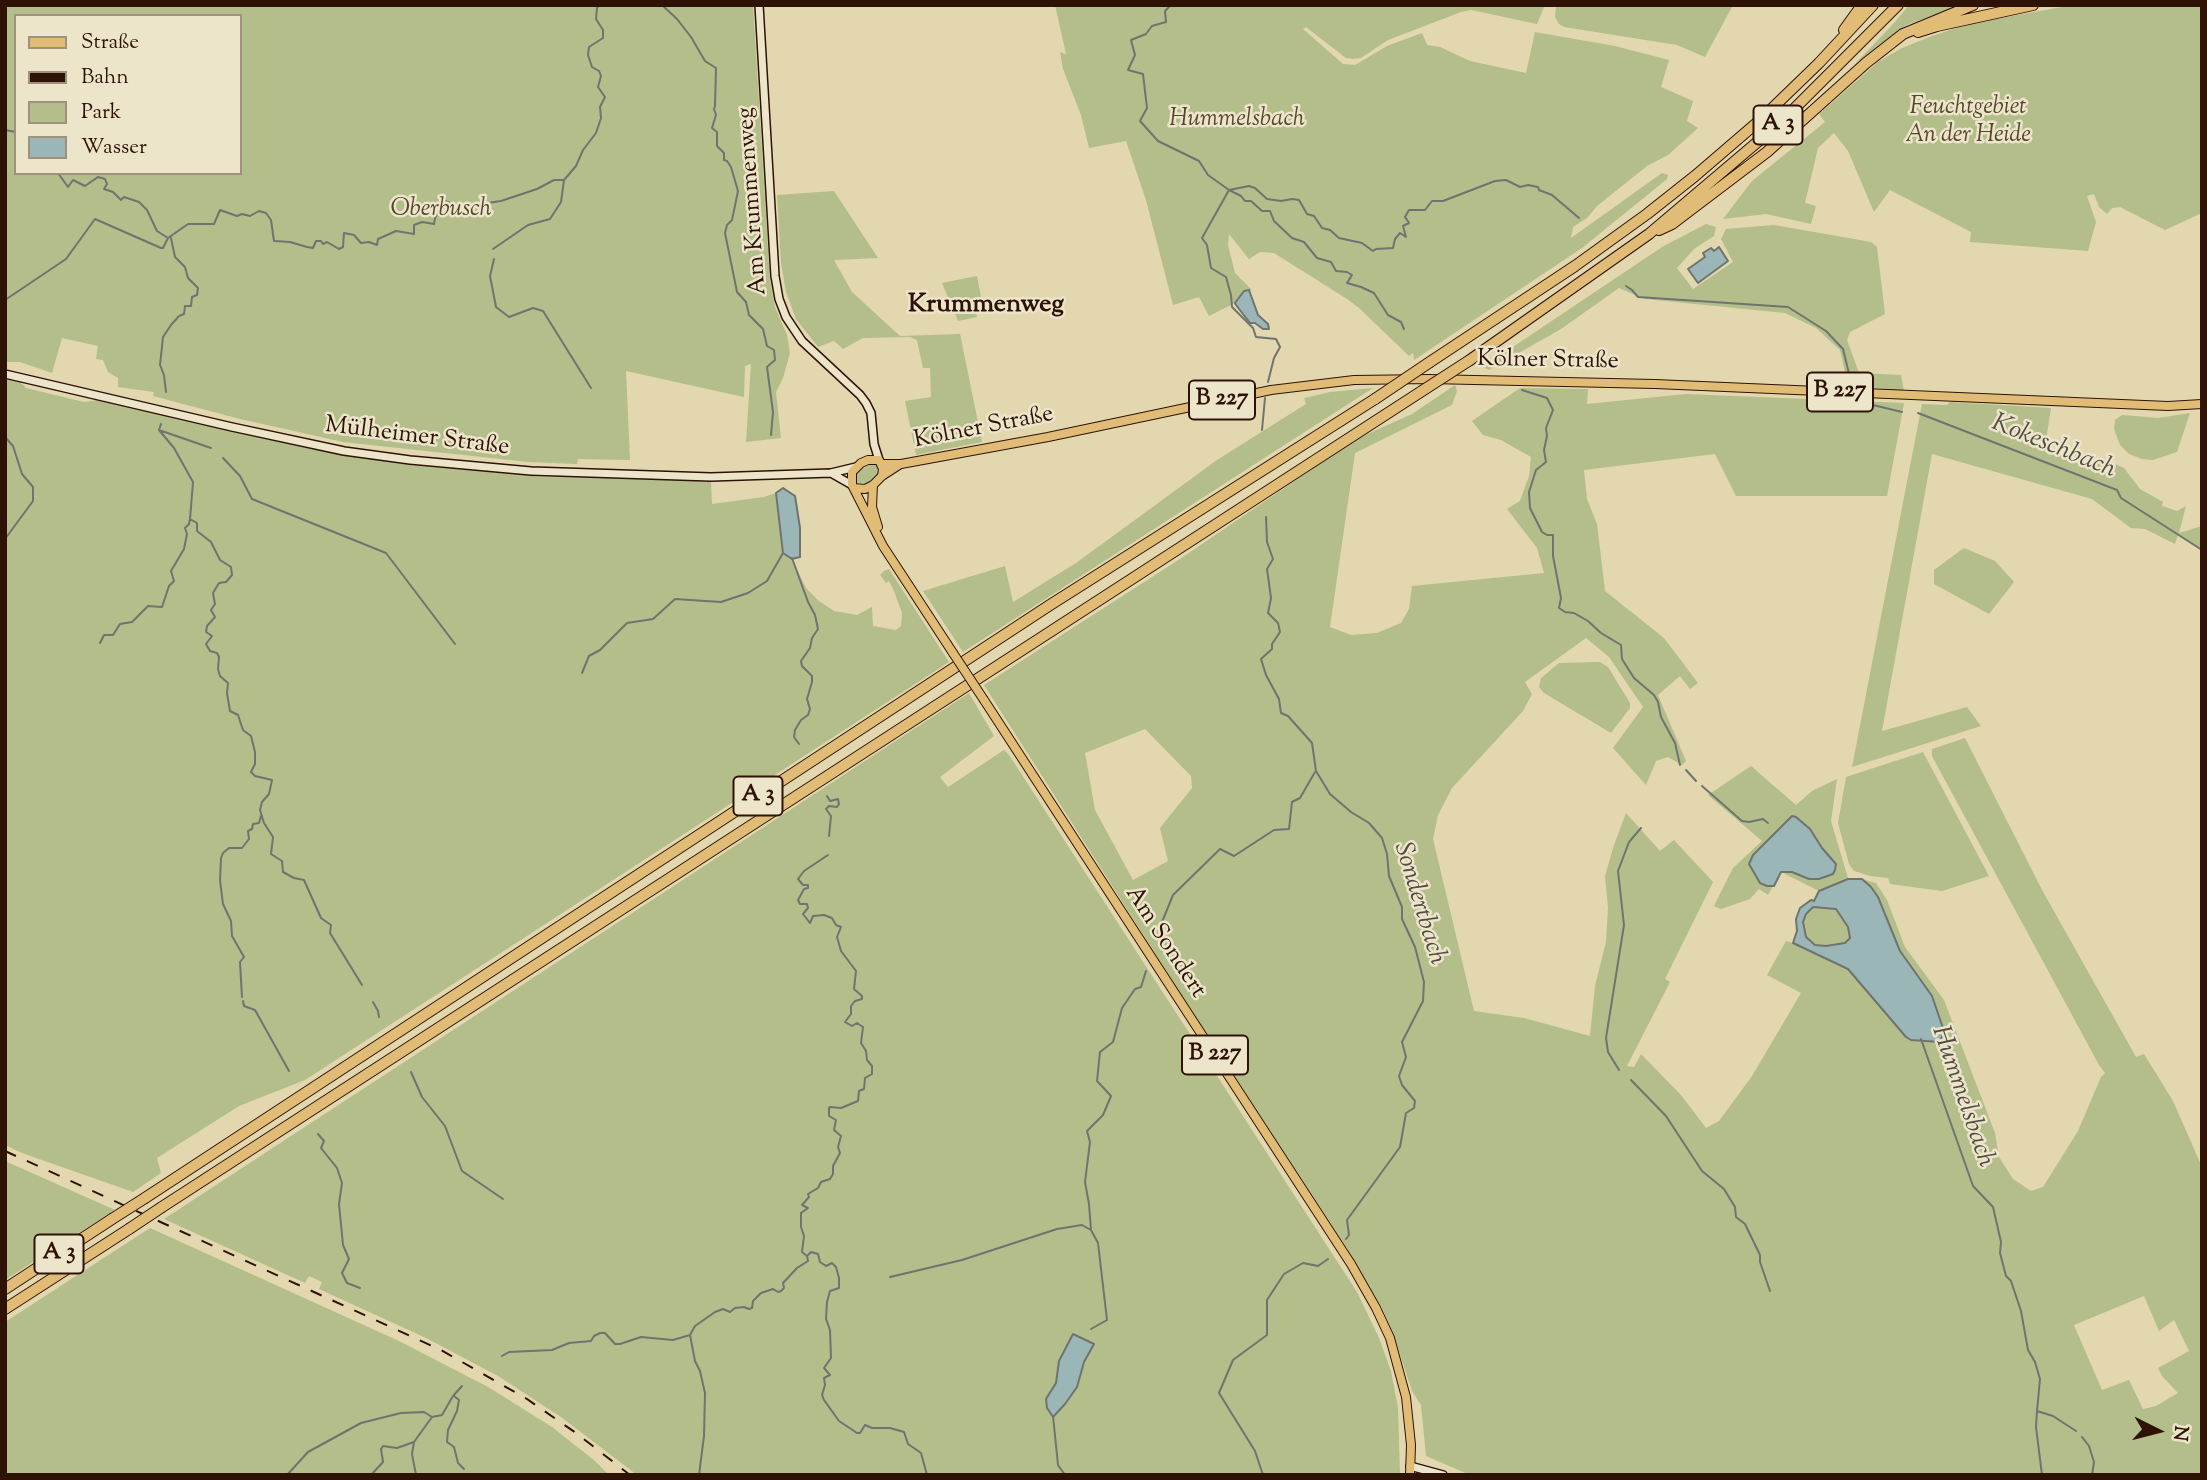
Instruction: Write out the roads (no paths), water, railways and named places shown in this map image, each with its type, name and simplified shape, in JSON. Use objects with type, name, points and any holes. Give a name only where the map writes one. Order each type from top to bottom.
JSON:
[{"type":"highway","points":[[1819,63],[1862,5]]},
{"type":"highway","name":"A 3","points":[[5,1289],[1050,605],[1575,266],[1647,214],[1749,129],[1819,63],[1873,5]]},
{"type":"highway","name":"A 3","points":[[5,1310],[1470,360],[1649,234],[1781,122],[1898,5]]},
{"type":"highway","points":[[1649,234],[1672,224],[1768,152],[1903,33],[1973,5]]},
{"type":"highway","points":[[1886,47],[1937,26],[2033,5]]},
{"type":"main road","name":"Am Krummenweg","points":[[759,5],[775,276],[779,299],[786,317],[802,341],[866,403],[873,421],[874,444],[880,462]]},
{"type":"main road","name":"Mülheimer Straße","points":[[5,374],[344,451],[410,460],[531,471],[711,477],[831,473],[856,467]]},
{"type":"main road","name":"Kölner Straße","points":[[880,462],[901,464],[1048,437],[1271,390],[1354,380],[1636,383],[2155,406],[2202,404]]},
{"type":"main road","name":"Am Krummenweg","points":[[868,460],[874,444]]},
{"type":"main road","points":[[853,486],[852,472],[868,460]]},
{"type":"main road","name":"B 227","points":[[868,460],[880,462]]},
{"type":"main road","points":[[880,462],[882,476]]},
{"type":"main road","name":"Kölner Straße","points":[[882,476],[901,464]]},
{"type":"main road","points":[[831,473],[853,486],[866,489],[873,485]]},
{"type":"main road","name":"B 227","points":[[873,485],[882,476]]},
{"type":"main road","name":"Am Sondert","points":[[873,485],[872,507],[894,561]]},
{"type":"main road","name":"Am Sondert","points":[[853,486],[883,546],[1351,1264],[1376,1308],[1390,1338],[1406,1396],[1411,1445],[1410,1470]]},
{"type":"main road","points":[[1410,1470],[1443,1475]]},
{"type":"water","points":[[1719,247],[1728,261],[1698,283],[1688,269],[1705,257],[1703,253]]},
{"type":"water","points":[[1249,290],[1258,315],[1268,324],[1269,329],[1250,323],[1236,305],[1244,291]]},
{"type":"water","points":[[783,488],[795,496],[800,528],[800,557],[792,559],[783,553],[776,493]]},
{"type":"water","points":[[1792,816],[1810,829],[1836,864],[1835,870],[1833,874],[1819,879],[1781,872],[1774,886],[1767,886],[1760,883],[1749,864],[1753,855]]},
{"type":"water","points":[[1848,879],[1862,879],[1871,887],[1878,897],[1900,951],[1932,996],[1944,1031],[1940,1042],[1911,1040],[1906,1037],[1848,969],[1793,943],[1800,908],[1811,900],[1814,901],[1819,891]],"holes":[[[1813,907],[1836,909],[1848,927],[1850,938],[1845,943],[1815,945],[1806,937],[1803,922],[1806,914]]]},
{"type":"water","points":[[1073,1334],[1094,1344],[1084,1362],[1077,1387],[1053,1417],[1047,1408],[1046,1399],[1056,1383],[1059,1361]]},
{"type":"waterway","points":[[59,175],[68,187],[73,180],[85,186],[98,177],[105,179],[107,184],[104,189],[113,192],[121,200],[124,197],[139,202],[147,210],[157,231],[168,238],[188,224],[214,224],[220,210],[237,216],[250,216],[259,211],[266,213],[271,220],[274,241],[313,248],[316,241],[321,241],[339,249],[343,247],[344,233],[354,235],[361,243],[377,245],[378,239],[396,231],[414,234],[414,225],[422,222],[434,224],[445,201],[461,207],[501,201],[537,189],[554,180],[564,180],[576,166],[583,150],[596,133],[601,118],[600,107],[605,97],[598,87],[601,76],[599,71],[592,67],[588,55],[589,47],[603,38],[603,30],[596,19],[599,5]]},
{"type":"waterway","points":[[662,5],[691,37],[705,61],[716,68],[716,115],[712,128],[717,132],[717,146],[731,167],[738,191],[732,220],[725,233],[737,292],[746,302],[749,315],[763,329],[767,346],[774,350],[775,360],[767,367],[773,412],[771,435]]},
{"type":"waterway","name":"Hummelsbach","points":[[1171,5],[1165,11],[1166,22],[1152,26],[1146,34],[1131,40],[1135,55],[1128,70],[1143,74],[1147,108],[1140,121],[1158,141],[1199,161],[1208,175],[1229,190],[1245,201],[1251,201],[1262,211],[1270,211],[1274,221],[1292,238],[1304,242],[1317,258],[1331,262],[1336,271],[1352,275],[1347,283],[1374,293],[1388,315],[1401,322],[1404,329]]},
{"type":"waterway","points":[[5,130],[14,132]]},
{"type":"waterway","points":[[493,249],[528,225],[550,219],[561,202],[564,180]]},
{"type":"waterway","name":"Kokeschbach","points":[[1268,382],[1274,358],[1280,347],[1276,339],[1256,337],[1253,328],[1232,307],[1226,277],[1211,268],[1207,245],[1202,238],[1229,190],[1249,186],[1267,199],[1299,200],[1307,214],[1314,216],[1322,228],[1330,230],[1339,238],[1362,243],[1373,251],[1393,248],[1400,233],[1406,237],[1403,226],[1409,223],[1405,217],[1409,210],[1425,210],[1432,201],[1443,201],[1495,181],[1506,180],[1520,187],[1538,187],[1579,218]]},
{"type":"waterway","points":[[5,300],[66,259],[95,219],[161,248],[168,238]]},
{"type":"waterway","points":[[166,392],[160,365],[163,337],[179,316],[184,314],[185,306],[191,306],[192,297],[197,295],[198,288],[175,257],[171,238]]},
{"type":"waterway","points":[[494,259],[490,276],[496,307],[509,317],[533,308],[543,311],[591,388]]},
{"type":"waterway","name":"Kokeschbach","points":[[1626,286],[1638,297],[1788,307],[1826,331],[1843,349],[1851,382]]},
{"type":"waterway","name":"Hummelsbach","points":[[1522,390],[1547,398],[1553,410],[1546,428],[1546,462],[1536,470],[1529,492],[1530,508],[1542,532],[1553,535],[1553,556],[1561,598],[1559,608],[1588,621],[1621,645],[1622,659],[1634,678],[1654,695],[1658,702],[1661,717],[1675,743],[1680,765]]},
{"type":"waterway","name":"Sondertbach","points":[[1262,430],[1265,398]]},
{"type":"waterway","name":"Kokeschbach","points":[[1858,403],[1862,406],[1873,405],[1902,412]]},
{"type":"waterway","name":"Kokeschbach","points":[[1918,413],[2117,490],[2121,498],[2202,550]]},
{"type":"waterway","points":[[161,424],[159,430],[174,448],[193,482],[190,519],[197,523],[197,531],[211,542],[220,560],[231,567],[232,575],[226,582],[219,583],[213,593],[215,604],[211,610],[215,617],[207,626],[206,632],[212,636],[206,644],[210,651],[217,653],[219,657],[220,676],[228,683],[230,711],[238,715],[243,730],[251,736],[255,752],[255,764],[251,772],[255,776],[272,780],[269,794],[262,802],[260,810],[273,837],[271,854],[282,861],[283,872],[304,880],[321,918],[331,925],[330,933],[362,985]]},
{"type":"waterway","points":[[159,430],[211,448]]},
{"type":"waterway","points":[[5,437],[13,446],[22,474],[33,487],[33,501],[5,539]]},
{"type":"waterway","points":[[223,458],[240,476],[252,499],[386,553],[455,644]]},
{"type":"waterway","name":"Sondertbach","points":[[1266,517],[1267,542],[1273,559],[1267,569],[1271,598],[1268,613],[1278,623],[1280,632],[1272,644],[1272,649],[1261,659],[1266,675],[1279,699],[1281,713],[1288,716],[1312,743],[1316,771],[1330,794],[1369,823],[1382,838],[1389,876],[1402,907],[1402,919],[1415,947],[1424,982],[1423,1001],[1402,1042],[1406,1057],[1399,1076],[1402,1085],[1415,1101],[1414,1108],[1406,1113],[1400,1147],[1347,1220],[1349,1235],[1346,1239]]},
{"type":"waterway","points":[[100,643],[104,635],[113,635],[120,624],[132,622],[148,606],[162,607],[169,586],[174,581],[171,571],[184,549],[187,534],[185,528],[190,519]]},
{"type":"waterway","points":[[582,673],[589,656],[600,650],[627,623],[653,619],[675,599],[721,602],[748,593],[767,581],[783,553]]},
{"type":"waterway","points":[[792,558],[818,629],[801,661],[802,666],[812,676],[812,682],[807,699],[810,709],[808,715],[795,730],[794,737],[799,744]]},
{"type":"waterway","name":"Hummelsbach","points":[[1686,770],[1696,781]]},
{"type":"waterway","points":[[1162,949],[1162,922],[1173,895],[1220,849],[1234,856],[1274,830],[1289,829],[1292,802],[1300,798],[1315,772]]},
{"type":"waterway","name":"Hummelsbach","points":[[1702,786],[1742,821],[1763,819],[1768,823]]},
{"type":"waterway","points":[[827,796],[830,801],[838,799],[839,804],[826,809],[831,816],[829,836]]},
{"type":"waterway","points":[[242,997],[240,962],[244,957],[232,936],[231,921],[223,904],[221,858],[229,848],[242,848],[249,839],[248,831],[253,824],[259,823],[261,816]]},
{"type":"waterway","points":[[1619,1070],[1608,1052],[1606,1038],[1624,925],[1618,871],[1629,842],[1641,828]]},
{"type":"waterway","points":[[807,1256],[802,1252],[804,1236],[801,1213],[808,1208],[802,1205],[809,1197],[808,1194],[818,1188],[821,1182],[830,1179],[840,1153],[838,1147],[841,1136],[834,1130],[836,1120],[829,1116],[829,1108],[841,1108],[858,1101],[859,1091],[864,1089],[865,1078],[872,1074],[872,1066],[861,1043],[863,1027],[857,1023],[852,1026],[845,1022],[851,1014],[851,1006],[862,999],[862,996],[854,989],[856,971],[841,951],[837,937],[841,927],[836,925],[832,918],[824,915],[813,916],[810,923],[803,914],[808,908],[807,904],[800,904],[798,900],[804,889],[808,888],[808,885],[803,885],[798,879],[804,871],[828,855]]},
{"type":"waterway","points":[[1091,1329],[1107,1320],[1098,1243],[1091,1230],[1085,1182],[1090,1142],[1087,1131],[1103,1115],[1111,1096],[1097,1081],[1100,1052],[1113,1042],[1122,1008],[1135,989],[1141,987],[1146,971]]},
{"type":"waterway","points":[[243,1001],[244,1006],[255,1010],[289,1071]]},
{"type":"waterway","points":[[373,1002],[379,1017]]},
{"type":"waterway","name":"Hummelsbach","points":[[1921,1039],[1973,1186],[1993,1207],[2006,1276],[2011,1281],[2021,1311],[2028,1350],[2040,1379],[2037,1411],[2053,1416],[2076,1431]]},
{"type":"waterway","points":[[411,1072],[422,1097],[445,1126],[462,1171],[503,1199]]},
{"type":"waterway","points":[[1631,1080],[1666,1116],[1702,1171],[1724,1189],[1735,1207],[1736,1217],[1745,1224],[1760,1255],[1770,1291]]},
{"type":"waterway","points":[[318,1134],[324,1141],[321,1148],[337,1168],[342,1183],[339,1204],[343,1245],[349,1259],[342,1273],[347,1283],[360,1288]]},
{"type":"waterway","points":[[890,1277],[962,1260],[1057,1229],[1082,1225],[1091,1230]]},
{"type":"waterway","points":[[808,1255],[811,1252],[818,1254],[820,1262],[826,1266],[832,1263],[839,1278],[839,1288],[830,1291],[827,1302],[826,1319],[830,1330],[831,1358],[824,1368],[830,1375],[824,1378],[824,1400],[839,1421],[857,1433],[860,1433],[865,1425],[904,1432],[908,1444],[921,1453],[927,1475]]},
{"type":"waterway","points":[[699,1475],[704,1436],[705,1393],[690,1335],[695,1326],[715,1312],[723,1309],[730,1312],[744,1307],[749,1309],[761,1293],[773,1289],[781,1291],[784,1288],[783,1283],[808,1261],[807,1256]]},
{"type":"waterway","name":"Sondertbach","points":[[1263,1475],[1255,1451],[1219,1393],[1233,1360],[1267,1335],[1267,1300],[1284,1274],[1303,1263],[1318,1266],[1328,1259]]},
{"type":"waterway","points":[[502,1356],[509,1352],[552,1350],[569,1343],[591,1341],[600,1333],[605,1333],[615,1344],[641,1337],[673,1340],[690,1335]]},
{"type":"waterway","points":[[416,1475],[412,1454],[414,1442],[432,1417],[442,1415],[462,1386]]},
{"type":"waterway","points":[[454,1396],[459,1400],[448,1430],[447,1442],[454,1447],[458,1463],[464,1469]]},
{"type":"waterway","points":[[2037,1411],[2036,1427],[2042,1475]]},
{"type":"waterway","points":[[287,1475],[308,1452],[361,1423],[401,1413],[424,1412],[432,1417]]},
{"type":"waterway","points":[[1053,1416],[1058,1465],[1065,1475]]},
{"type":"waterway","name":"Hummelsbach","points":[[2082,1437],[2089,1446],[2094,1462],[2092,1475]]},
{"type":"waterway","points":[[371,1475],[383,1462],[383,1446],[397,1448],[414,1442]]},
{"type":"railway","points":[[5,1151],[441,1350],[527,1399],[630,1475]]},
{"type":"district","name":"Krummenweg","points":[[986,307]]},
{"type":"park label","name":"Feuchtgebiet An der Heide","points":[[1968,123]]},
{"type":"park label","name":"Oberbusch","points":[[441,211]]}]
